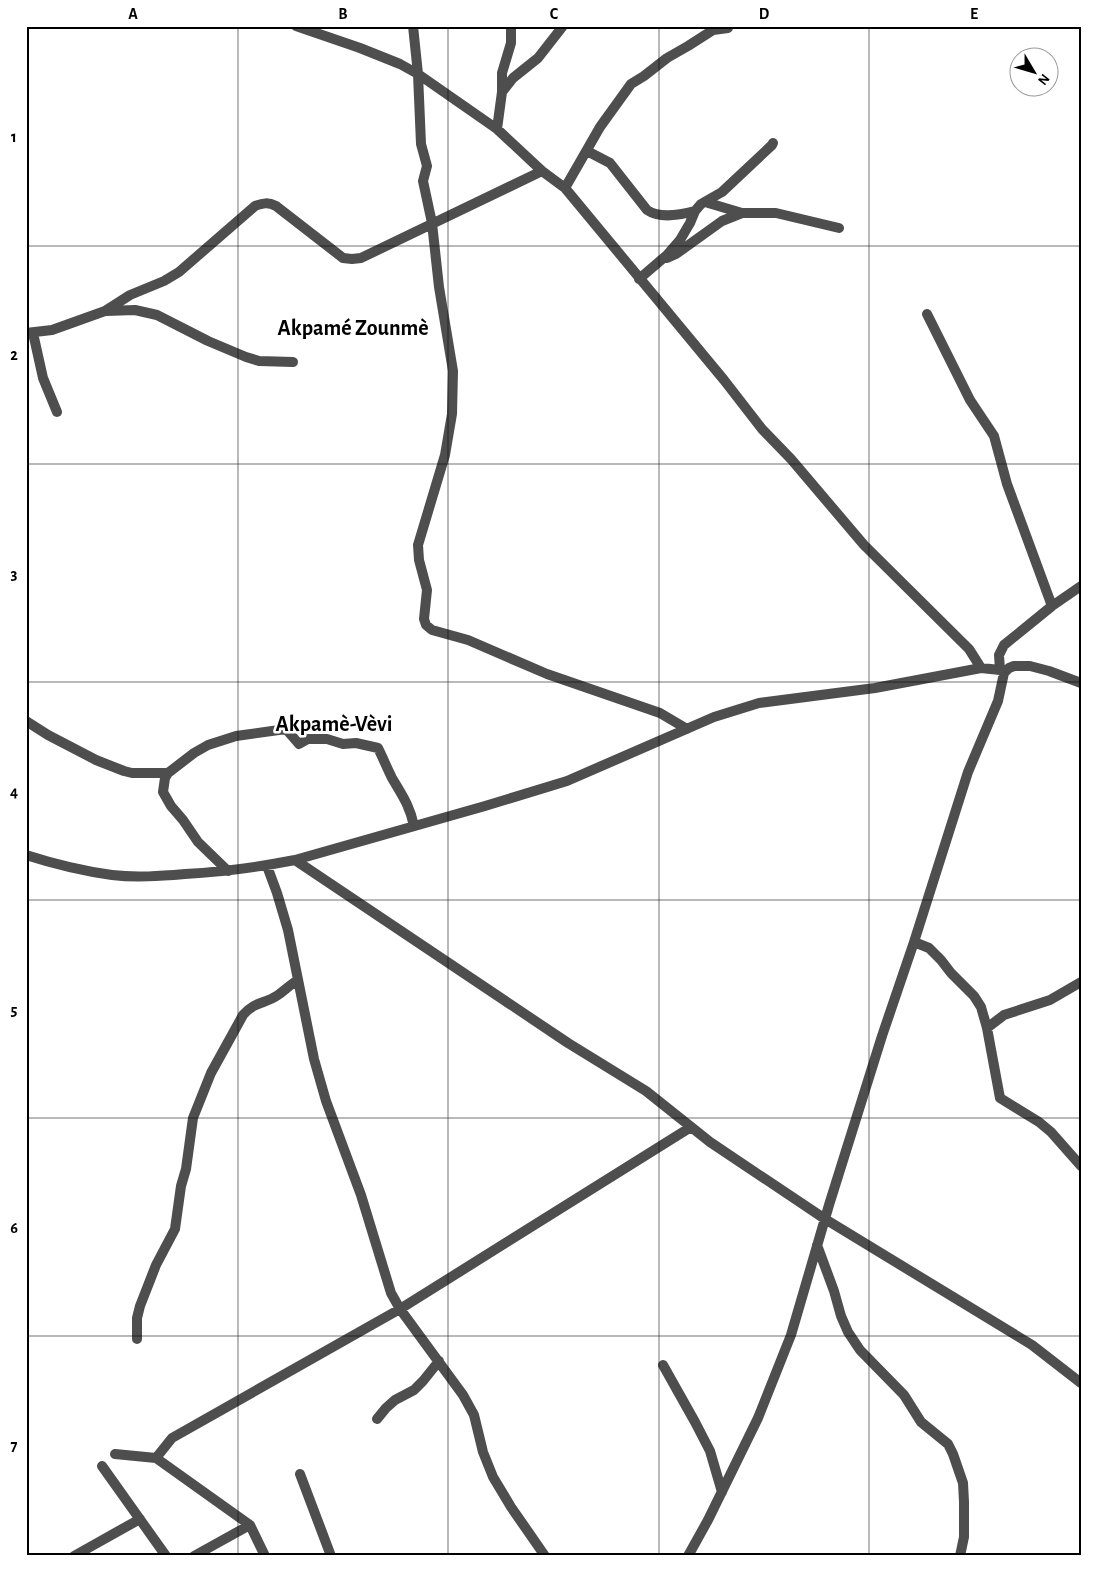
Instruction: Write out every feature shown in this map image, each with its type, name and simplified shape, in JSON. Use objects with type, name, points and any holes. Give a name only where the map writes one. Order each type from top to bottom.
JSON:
[{"type":"street","points":[[296,26],[360,48],[400,64],[418,74],[497,129],[542,171],[565,188],[724,380],[762,429],[791,459],[864,546],[969,649],[981,668]]},
{"type":"street","points":[[413,26],[418,74],[421,144],[427,166],[423,181],[432,222],[439,287],[453,371],[452,414],[445,455],[418,545],[419,560],[427,590],[424,620],[426,625],[432,630],[468,640],[547,674],[660,714],[687,729]]},
{"type":"street","points":[[497,129],[502,92],[502,73],[511,43],[511,26]]},
{"type":"street","points":[[502,92],[513,78],[538,58],[563,26]]},
{"type":"street","points":[[565,188],[600,127],[631,84],[667,58],[713,30],[728,28]]},
{"type":"street","points":[[639,279],[680,240],[695,211],[705,202],[722,192],[773,143]]},
{"type":"street","points":[[587,151],[610,164],[652,214],[656,216],[695,211]]},
{"type":"street","points":[[57,412],[43,378],[30,333],[52,330],[105,311],[130,294],[164,282],[179,272],[255,206],[270,203],[276,206],[342,258],[352,259],[367,256],[432,222],[542,171]]},
{"type":"street","points":[[705,202],[742,213],[776,213],[840,228]]},
{"type":"street","points":[[661,260],[676,254],[722,221],[742,213]]},
{"type":"street","points":[[105,311],[135,310],[156,315],[208,341],[246,357],[260,361],[293,362]]},
{"type":"street","points":[[927,314],[970,400],[994,436],[1007,484],[1052,606]]},
{"type":"street","points":[[688,1556],[758,1418],[791,1335],[882,1036],[968,772],[998,701],[1002,672],[999,656],[1004,645],[1052,606],[1081,586]]},
{"type":"street","points":[[26,855],[77,869],[114,875],[140,876],[228,871],[267,866],[296,860],[567,781],[714,717],[759,703],[883,687],[981,668],[1002,672],[1014,666],[1030,666],[1081,683]]},
{"type":"street","points":[[26,721],[48,735],[96,760],[124,772],[168,773]]},
{"type":"street","points":[[228,871],[198,842],[166,798],[163,786],[164,778],[168,773],[194,753],[208,745],[236,736],[286,729],[299,744],[308,739],[327,739],[343,744],[356,743],[378,748],[392,777],[403,794],[414,826]]},
{"type":"street","points":[[296,860],[568,1043],[646,1091],[710,1142],[825,1219],[1032,1345],[1081,1383]]},
{"type":"street","points":[[267,866],[288,930],[314,1059],[326,1101],[361,1195],[392,1293],[400,1309],[463,1395],[474,1414],[483,1452],[493,1477],[510,1507],[545,1556]]},
{"type":"street","points":[[914,942],[929,948],[974,996],[981,1007],[987,1028],[1000,1098],[1051,1132],[1081,1166]]},
{"type":"street","points":[[137,1339],[137,1318],[140,1306],[156,1265],[175,1229],[193,1118],[211,1072],[248,1008],[269,1000],[298,980]]},
{"type":"street","points":[[987,1028],[1004,1015],[1050,1000],[1081,982]]},
{"type":"street","points":[[156,1458],[172,1438],[400,1309],[691,1127]]},
{"type":"street","points":[[817,1246],[848,1332],[860,1350],[904,1395],[921,1422],[948,1444],[953,1454],[963,1483],[964,1538],[960,1556]]},
{"type":"street","points":[[377,1419],[395,1400],[414,1390],[423,1382],[439,1361]]},
{"type":"street","points":[[663,1365],[710,1451],[722,1492]]},
{"type":"street","points":[[115,1454],[156,1458],[250,1525],[265,1556]]},
{"type":"street","points":[[102,1466],[166,1556]]},
{"type":"street","points":[[300,1474],[332,1556]]},
{"type":"street","points":[[74,1556],[140,1519]]},
{"type":"street","points":[[194,1556],[250,1525]]},
{"type":"district","name":"Akpamé Zounmè","points":[[353,328]]},
{"type":"district","name":"Akpamè-Vèvi","points":[[334,724]]}]
